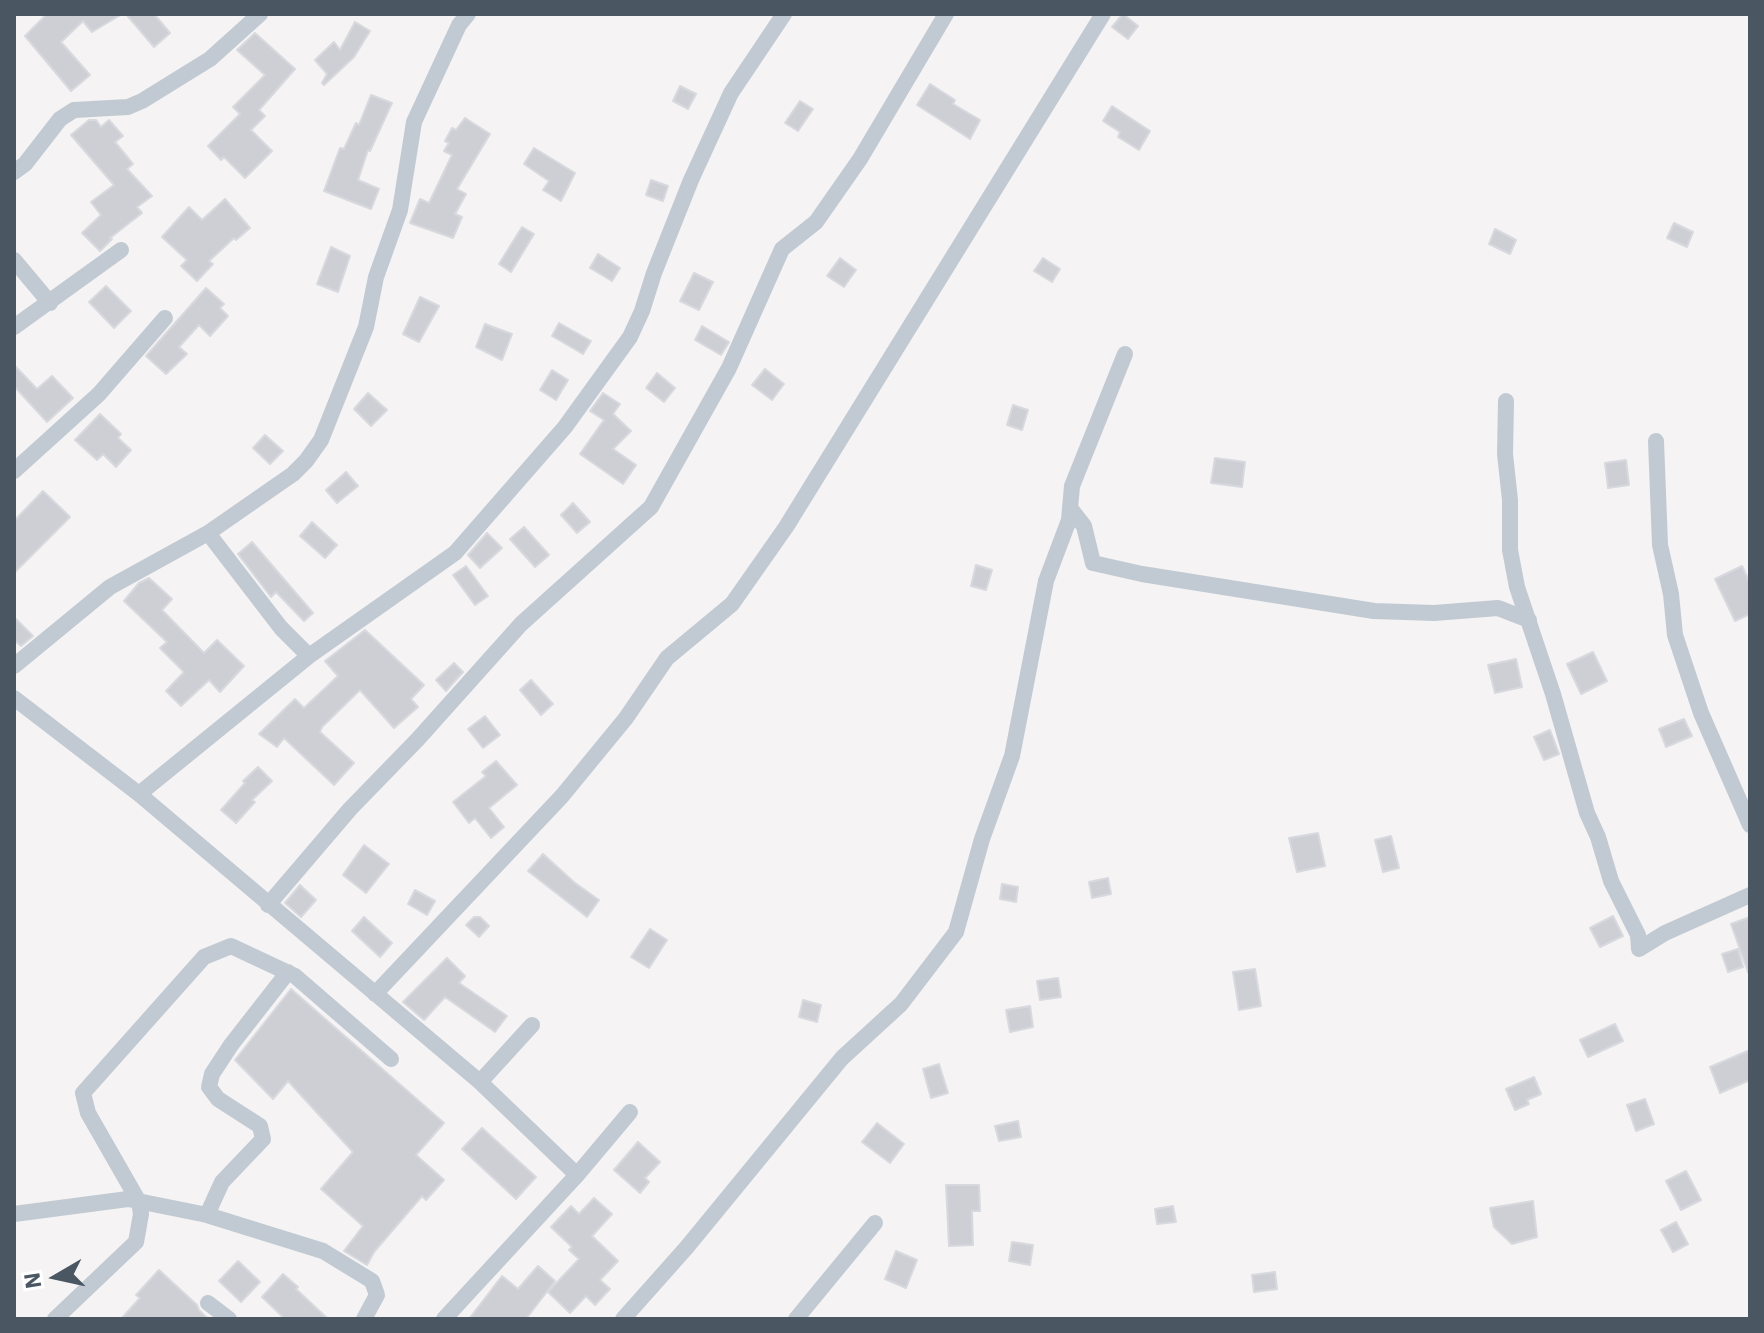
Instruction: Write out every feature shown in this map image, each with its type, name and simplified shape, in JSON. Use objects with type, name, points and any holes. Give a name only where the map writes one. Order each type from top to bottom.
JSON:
[{"type":"street","points":[[14,172],[25,164],[60,119],[74,110],[128,107],[142,101],[210,59],[260,14]]},
{"type":"street","points":[[14,666],[110,587],[208,533],[293,474],[321,440],[366,327],[376,277],[400,210],[414,122],[459,25],[468,14]]},
{"type":"street","points":[[139,794],[309,656],[455,553],[565,427],[630,337],[691,180],[731,93],[784,14]]},
{"type":"street","points":[[268,905],[350,809],[418,739],[521,624],[651,507],[729,368],[782,249],[816,222],[834,197],[946,14]]},
{"type":"street","points":[[375,994],[562,796],[626,718],[667,658],[732,604],[786,527],[1103,14]]},
{"type":"street","points":[[14,327],[121,250]]},
{"type":"street","points":[[14,260],[50,303]]},
{"type":"street","points":[[14,471],[99,394],[165,318]]},
{"type":"street","points":[[623,1319],[687,1247],[842,1058],[901,1004],[956,932],[982,839],[1012,756],[1046,581],[1069,520],[1072,486],[1125,354]]},
{"type":"street","points":[[1506,401],[1505,454],[1510,500],[1510,550],[1517,587],[1587,813],[1611,881],[1638,935],[1639,949],[1665,933],[1750,895]]},
{"type":"street","points":[[1656,441],[1660,545],[1671,594],[1675,635],[1701,713],[1750,825]]},
{"type":"street","points":[[1070,508],[1084,526],[1093,563],[1142,574],[1374,611],[1434,613],[1498,608],[1529,620]]},
{"type":"street","points":[[208,533],[281,628],[309,656]]},
{"type":"street","points":[[14,698],[139,794],[480,1082],[577,1175]]},
{"type":"street","points":[[55,1319],[136,1242],[141,1214],[139,1202],[88,1113],[83,1093],[204,957],[231,946],[288,972],[391,1059]]},
{"type":"street","points":[[207,1215],[222,1182],[263,1139],[260,1126],[218,1099],[209,1087],[212,1074],[288,972]]},
{"type":"street","points":[[480,1082],[532,1025]]},
{"type":"street","points":[[444,1319],[577,1175],[630,1112]]},
{"type":"street","points":[[14,1214],[128,1199],[207,1215],[323,1251],[372,1281],[377,1295],[364,1319]]},
{"type":"street","points":[[796,1319],[875,1223]]},
{"type":"street","points":[[208,1303],[229,1319]]},
{"type":"building","points":[[47,14],[122,14],[92,32],[83,21],[61,42],[90,75],[71,91],[25,36]]},
{"type":"building","points":[[126,14],[154,14],[170,33],[154,47]]},
{"type":"building","points":[[1123,14],[1138,26],[1128,39],[1112,27]]},
{"type":"building","points":[[355,22],[370,31],[354,57],[324,85],[322,83],[327,74],[315,60],[334,42],[340,50]]},
{"type":"building","points":[[255,33],[295,69],[259,110],[265,116],[251,130],[272,151],[245,178],[208,146],[240,114],[233,107],[265,75],[237,50]]},
{"type":"building","points":[[930,84],[955,100],[953,104],[980,120],[970,139],[917,105]]},
{"type":"building","points":[[680,86],[696,94],[688,109],[673,101]]},
{"type":"building","points":[[371,95],[392,103],[368,150],[358,180],[379,189],[371,209],[324,191],[340,148],[344,149],[356,123],[359,125]]},
{"type":"building","points":[[800,101],[813,109],[798,131],[785,123]]},
{"type":"building","points":[[1112,106],[1150,131],[1139,150],[1118,137],[1120,132],[1103,121]]},
{"type":"building","points":[[465,118],[490,134],[457,189],[466,194],[455,214],[462,217],[453,238],[410,223],[420,199],[429,203],[452,155],[444,151],[449,143],[445,141],[452,128],[456,130]]},
{"type":"building","points":[[89,120],[96,120],[101,127],[109,120],[123,136],[115,142],[133,164],[127,169],[152,196],[137,207],[142,213],[110,238],[100,251],[82,233],[101,215],[91,202],[114,185],[71,135]]},
{"type":"building","points":[[534,148],[575,173],[561,201],[543,190],[549,181],[524,164]]},
{"type":"building","points":[[651,180],[668,186],[663,201],[646,195]]},
{"type":"building","points":[[225,199],[250,228],[209,261],[213,264],[197,281],[181,266],[187,260],[162,237],[189,207],[202,220]]},
{"type":"building","points":[[1674,223],[1693,232],[1687,247],[1667,238]]},
{"type":"building","points":[[522,227],[534,234],[511,272],[499,264]]},
{"type":"building","points":[[1495,229],[1516,240],[1510,254],[1489,244]]},
{"type":"building","points":[[331,247],[350,256],[338,292],[317,284]]},
{"type":"building","points":[[598,254],[620,268],[612,281],[590,268]]},
{"type":"building","points":[[840,258],[856,270],[844,287],[827,276]]},
{"type":"building","points":[[1043,258],[1060,269],[1052,282],[1034,271]]},
{"type":"building","points":[[694,273],[713,282],[699,310],[680,301]]},
{"type":"building","points":[[106,286],[131,311],[114,328],[89,302]]},
{"type":"building","points":[[206,288],[224,304],[220,308],[228,316],[210,336],[199,325],[179,347],[187,354],[166,374],[146,356]]},
{"type":"building","points":[[420,297],[439,306],[419,342],[403,334]]},
{"type":"building","points":[[559,323],[591,341],[583,354],[552,336]]},
{"type":"building","points":[[485,324],[512,334],[502,360],[476,347]]},
{"type":"building","points":[[702,326],[729,342],[721,355],[695,340]]},
{"type":"building","points":[[14,365],[37,389],[52,376],[73,398],[47,422],[14,386]]},
{"type":"building","points":[[765,369],[784,384],[772,400],[752,385]]},
{"type":"building","points":[[552,370],[568,380],[556,400],[540,390]]},
{"type":"building","points":[[657,373],[675,388],[664,402],[646,388]]},
{"type":"building","points":[[368,393],[387,410],[371,426],[354,409]]},
{"type":"building","points":[[603,393],[620,404],[613,414],[631,431],[613,449],[636,465],[623,484],[580,454],[604,420],[590,411]]},
{"type":"building","points":[[1013,405],[1028,410],[1022,430],[1007,425]]},
{"type":"building","points":[[100,414],[121,434],[118,438],[131,450],[116,467],[103,454],[97,460],[75,440]]},
{"type":"building","points":[[265,435],[283,451],[270,464],[253,448]]},
{"type":"building","points":[[1215,458],[1245,462],[1242,487],[1211,483]]},
{"type":"building","points":[[1626,460],[1629,485],[1608,488],[1605,463]]},
{"type":"building","points":[[346,472],[358,486],[337,503],[326,490]]},
{"type":"building","points":[[43,491],[70,517],[14,573],[14,521]]},
{"type":"building","points":[[573,503],[590,522],[577,533],[561,515]]},
{"type":"building","points":[[312,522],[337,545],[325,558],[300,536]]},
{"type":"building","points":[[524,527],[549,555],[535,567],[510,539]]},
{"type":"building","points":[[487,533],[502,548],[480,568],[468,555]]},
{"type":"building","points":[[252,542],[313,613],[304,621],[276,592],[271,597],[238,554]]},
{"type":"building","points":[[976,565],[992,570],[986,590],[971,586]]},
{"type":"building","points":[[466,566],[488,596],[475,605],[453,575]]},
{"type":"building","points":[[1742,566],[1750,583],[1750,614],[1735,621],[1715,579]]},
{"type":"building","points":[[149,578],[172,599],[162,610],[204,653],[217,640],[244,666],[220,692],[209,680],[181,706],[166,691],[184,672],[160,648],[167,642],[124,601],[139,583]]},
{"type":"building","points":[[14,617],[33,636],[21,646],[14,640]]},
{"type":"building","points":[[365,630],[424,685],[411,699],[418,707],[394,728],[360,690],[322,727],[320,732],[354,763],[334,785],[284,738],[277,747],[259,734],[295,699],[304,708],[338,676],[325,661]]},
{"type":"building","points":[[1593,652],[1607,681],[1581,694],[1567,664]]},
{"type":"building","points":[[1516,659],[1522,687],[1495,693],[1488,665]]},
{"type":"building","points":[[454,663],[463,672],[446,691],[436,680]]},
{"type":"building","points":[[531,680],[553,704],[541,715],[520,690]]},
{"type":"building","points":[[485,716],[500,735],[483,748],[468,729]]},
{"type":"building","points":[[1684,719],[1692,736],[1666,747],[1659,729]]},
{"type":"building","points":[[1550,730],[1559,754],[1544,760],[1534,737]]},
{"type":"building","points":[[496,761],[517,785],[489,808],[504,827],[491,838],[475,818],[469,823],[453,802],[486,776],[482,772]]},
{"type":"building","points":[[258,767],[272,781],[252,800],[255,802],[236,823],[221,810]]},
{"type":"building","points":[[1318,833],[1325,866],[1297,872],[1289,838]]},
{"type":"building","points":[[1391,836],[1399,868],[1383,872],[1375,840]]},
{"type":"building","points":[[364,845],[389,864],[366,893],[343,875]]},
{"type":"building","points":[[543,854],[599,900],[587,917],[528,871]]},
{"type":"building","points":[[1108,878],[1111,894],[1092,898],[1089,882]]},
{"type":"building","points":[[1002,884],[1018,887],[1016,902],[1000,899]]},
{"type":"building","points":[[300,885],[316,900],[301,917],[285,903]]},
{"type":"building","points":[[415,890],[435,901],[427,915],[408,904]]},
{"type":"building","points":[[1613,916],[1623,936],[1600,947],[1590,928]]},
{"type":"building","points":[[364,917],[392,943],[380,957],[352,931]]},
{"type":"building","points":[[474,917],[480,917],[489,926],[479,937],[466,925]]},
{"type":"building","points":[[1750,917],[1750,971],[1748,972],[1731,924]]},
{"type":"building","points":[[650,929],[667,940],[649,968],[631,957]]},
{"type":"building","points":[[1738,949],[1743,967],[1728,972],[1722,954]]},
{"type":"building","points":[[447,958],[465,976],[459,983],[507,1016],[495,1032],[445,997],[424,1020],[403,1002]]},
{"type":"building","points":[[1255,969],[1261,1006],[1239,1010],[1233,972]]},
{"type":"building","points":[[1058,978],[1061,997],[1040,1000],[1037,981]]},
{"type":"building","points":[[291,989],[444,1123],[416,1155],[444,1180],[426,1200],[422,1196],[374,1252],[367,1265],[344,1251],[363,1226],[321,1189],[353,1152],[288,1081],[273,1099],[235,1060]]},
{"type":"building","points":[[803,1000],[821,1005],[817,1022],[799,1017]]},
{"type":"building","points":[[1030,1006],[1033,1027],[1010,1032],[1006,1010]]},
{"type":"building","points":[[1615,1024],[1623,1041],[1588,1057],[1580,1040]]},
{"type":"building","points":[[1750,1050],[1750,1080],[1720,1093],[1710,1067]]},
{"type":"building","points":[[939,1064],[948,1093],[931,1098],[923,1069]]},
{"type":"building","points":[[1534,1077],[1541,1094],[1515,1110],[1506,1089]]},
{"type":"building","points":[[1645,1099],[1654,1124],[1636,1131],[1627,1105]]},
{"type":"building","points":[[1018,1121],[1021,1137],[999,1141],[995,1126]]},
{"type":"building","points":[[877,1123],[904,1144],[890,1163],[862,1142]]},
{"type":"building","points":[[482,1128],[536,1177],[516,1199],[462,1149]]},
{"type":"building","points":[[638,1142],[660,1162],[645,1178],[649,1182],[640,1193],[614,1170]]},
{"type":"building","points":[[1686,1171],[1701,1200],[1681,1210],[1666,1181]]},
{"type":"building","points":[[946,1185],[979,1185],[980,1211],[972,1211],[973,1245],[949,1246]]},
{"type":"building","points":[[594,1198],[612,1214],[592,1236],[618,1261],[600,1280],[610,1289],[595,1305],[586,1296],[570,1313],[548,1292],[579,1259],[569,1250],[572,1247],[551,1227],[571,1206],[579,1214]]},
{"type":"building","points":[[1533,1201],[1537,1237],[1512,1244],[1494,1227],[1490,1208]]},
{"type":"building","points":[[1173,1206],[1176,1222],[1157,1224],[1155,1209]]},
{"type":"building","points":[[1676,1222],[1688,1244],[1673,1252],[1661,1230]]},
{"type":"building","points":[[1012,1242],[1033,1245],[1030,1265],[1009,1261]]},
{"type":"building","points":[[896,1251],[917,1260],[906,1288],[885,1279]]},
{"type":"building","points":[[238,1261],[260,1282],[241,1302],[219,1281]]},
{"type":"building","points":[[538,1266],[555,1281],[526,1319],[469,1319],[502,1276],[518,1289]]},
{"type":"building","points":[[159,1270],[208,1319],[121,1319],[140,1298],[136,1295]]},
{"type":"building","points":[[1275,1272],[1277,1289],[1254,1292],[1252,1275]]},
{"type":"building","points":[[283,1274],[328,1319],[285,1319],[262,1297]]}]
